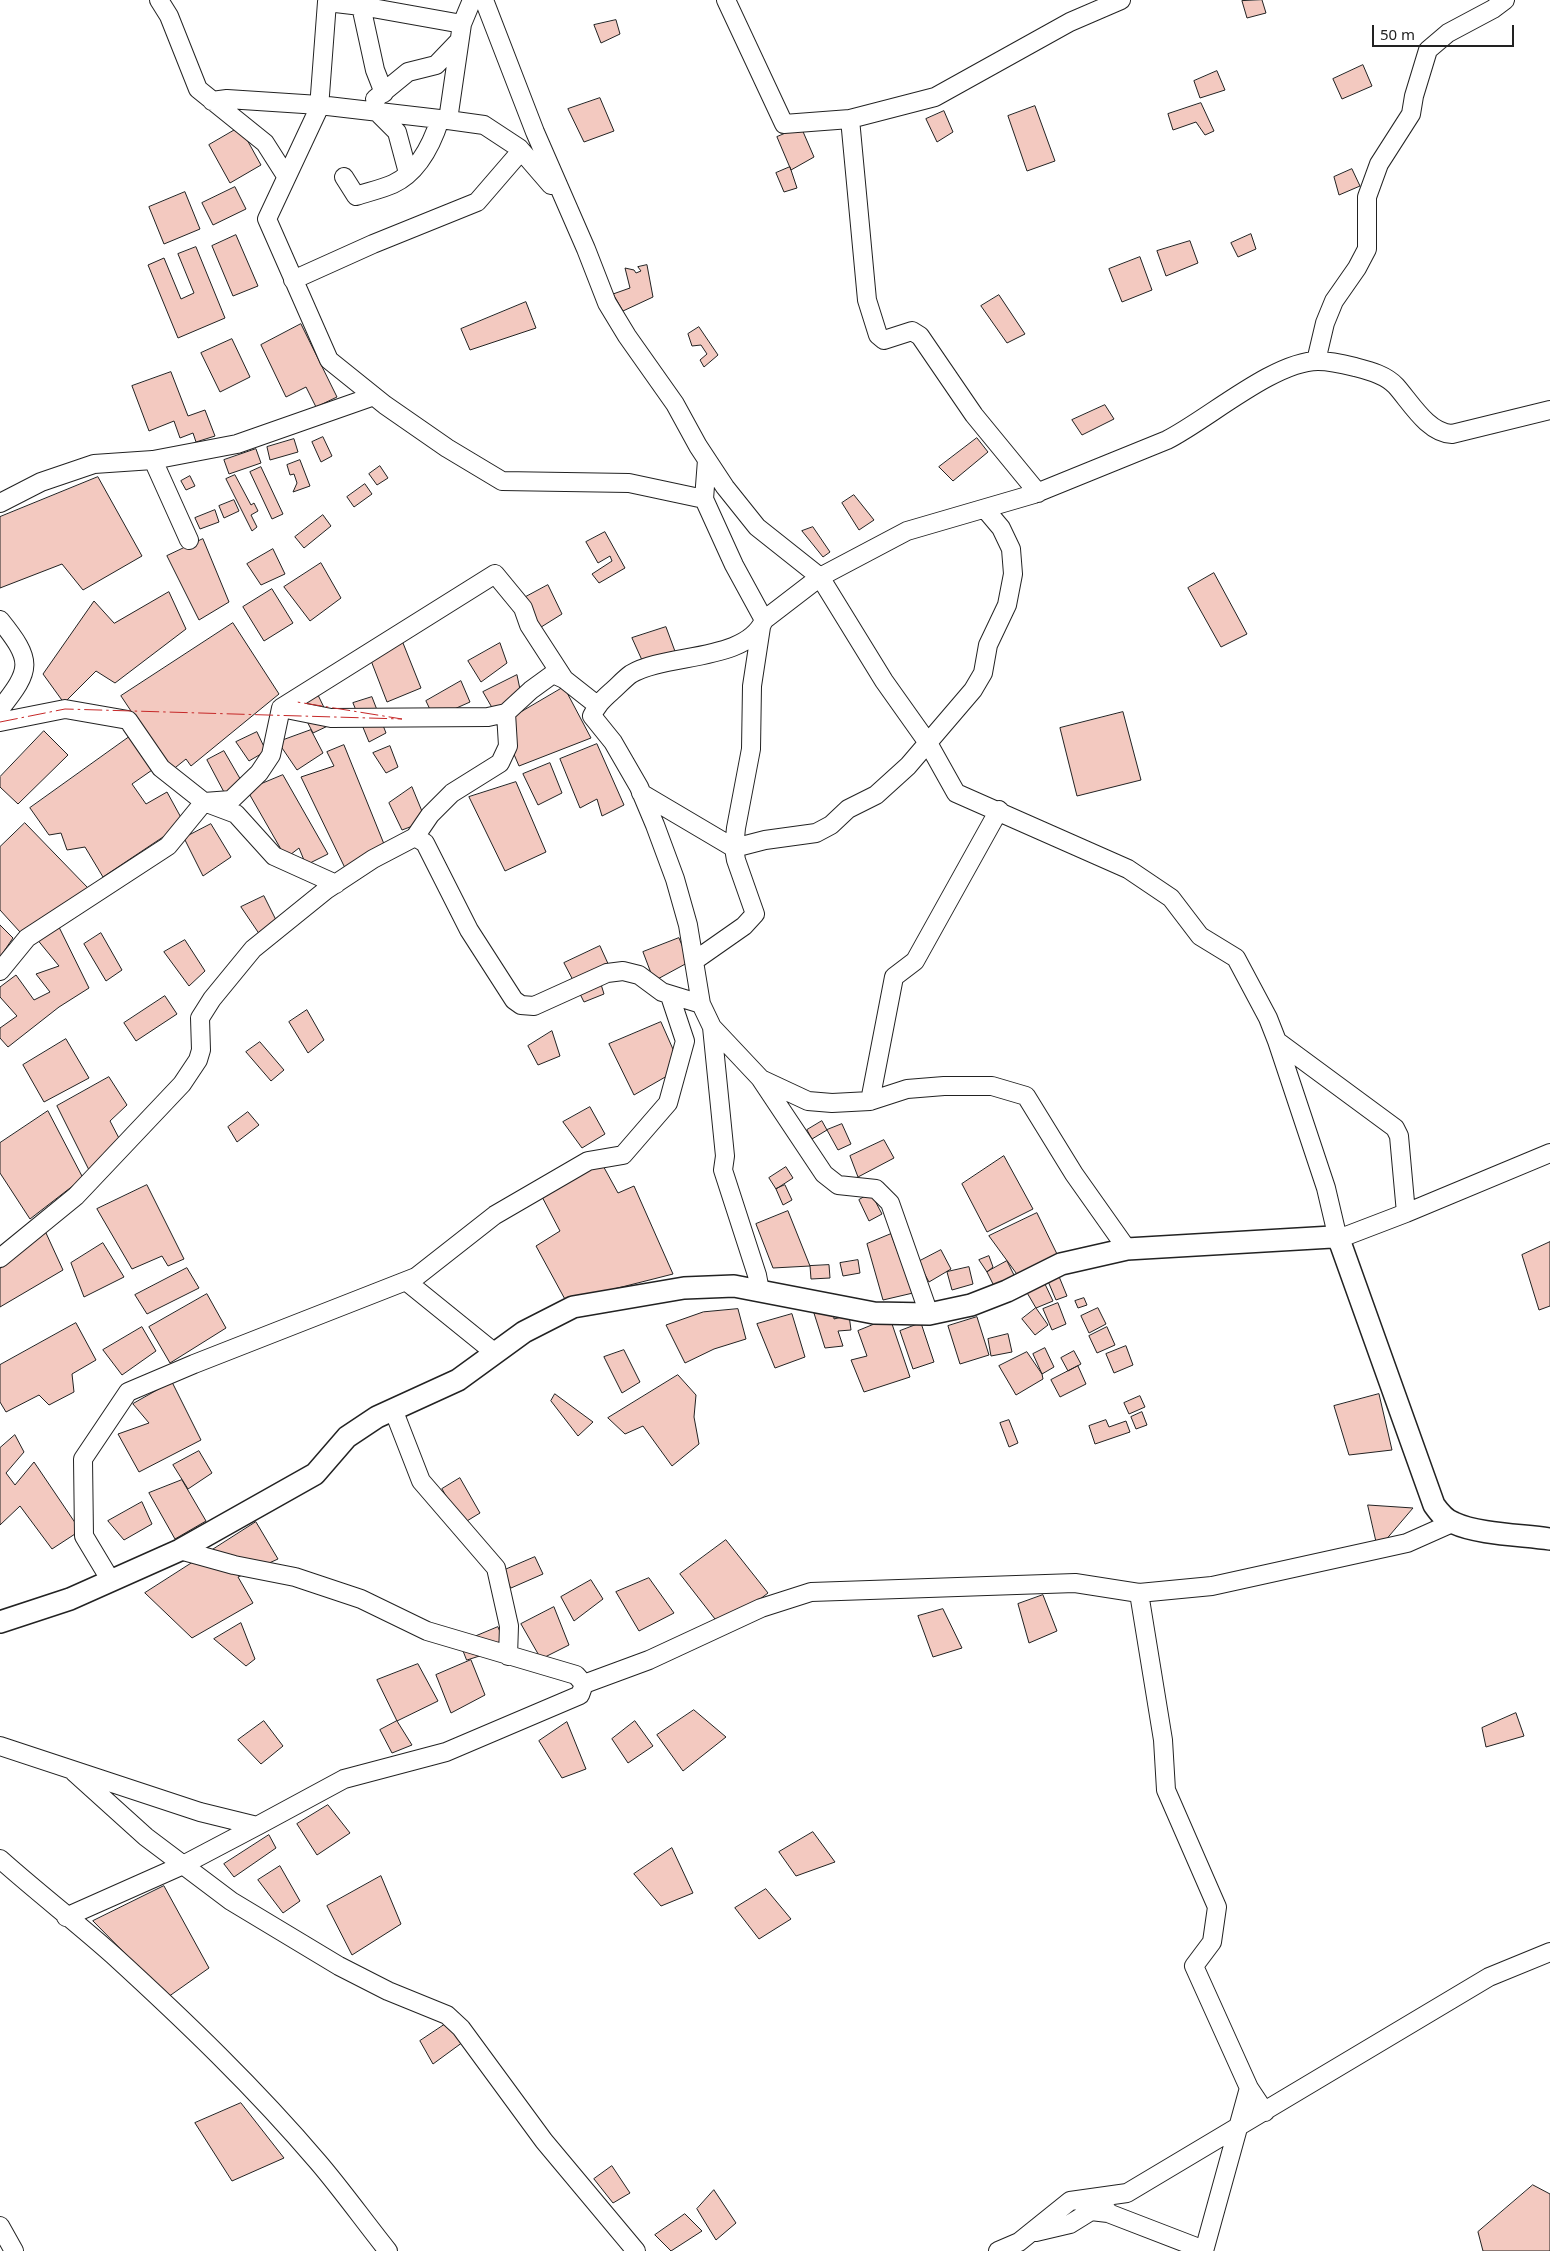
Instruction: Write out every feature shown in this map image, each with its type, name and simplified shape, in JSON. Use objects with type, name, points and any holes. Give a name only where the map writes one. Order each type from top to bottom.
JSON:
[{"type":"street","points":[[159,0],[169,16],[198,89],[265,143],[286,176]]},
{"type":"street","points":[[344,177],[356,196],[394,184],[408,173],[431,146],[444,120],[460,33],[472,0]]},
{"type":"street","points":[[484,0],[562,199],[586,249],[607,303],[627,336],[675,404],[725,487],[757,527],[820,577],[884,681],[928,743],[956,793],[1128,869],[1171,898],[1200,936],[1236,958],[1278,1041],[1326,1188],[1338,1239],[1434,1505],[1452,1523],[1467,1528],[1550,1539]]},
{"type":"street","points":[[726,0],[784,124],[850,119],[935,97],[1070,22],[1121,0]]},
{"type":"street","points":[[1316,361],[1325,323],[1334,301],[1358,268],[1367,249],[1367,198],[1379,164],[1411,114],[1414,96],[1428,50],[1448,33],[1493,9],[1505,0]]},
{"type":"street","points":[[460,33],[360,3],[326,1],[318,105],[267,219],[329,360],[374,396],[448,448],[502,481],[629,483],[704,499]]},
{"type":"street","points":[[360,3],[375,70],[384,93]]},
{"type":"street","points":[[360,110],[384,93],[408,72],[436,65],[460,33]]},
{"type":"street","points":[[212,101],[227,99],[318,105],[484,125],[521,151],[562,199]]},
{"type":"street","points":[[378,112],[397,132],[408,173]]},
{"type":"street","points":[[850,119],[867,300],[878,335],[884,340],[912,330],[920,336],[974,415],[1038,493]]},
{"type":"street","points":[[293,280],[374,244],[477,202],[521,151]]},
{"type":"street","points":[[929,1314],[890,1202],[876,1189],[838,1185],[824,1174],[760,1078],[712,1027],[701,1004],[688,925],[675,879],[641,794],[613,742],[592,716],[596,705],[630,674],[660,664],[707,654],[751,638],[763,623],[820,577],[907,531],[1038,493],[1167,440],[1185,432],[1242,392],[1289,368],[1316,361],[1340,364],[1374,372],[1391,380],[1424,419],[1442,433],[1452,434],[1550,410]]},
{"type":"street","points":[[0,503],[41,482],[94,464],[153,460],[238,444],[374,396]]},
{"type":"street","points":[[153,460],[189,540]]},
{"type":"street","points":[[694,961],[744,926],[754,914],[736,860],[734,848],[751,749],[752,686],[763,623],[704,499],[707,460]]},
{"type":"street","points":[[641,794],[734,848],[765,840],[816,833],[848,809],[876,795],[908,766],[973,690],[983,673],[988,645],[1007,605],[1013,574],[1011,549],[1001,528],[985,508]]},
{"type":"street","points":[[0,971],[27,938],[168,846],[204,802],[231,800],[259,773],[271,755],[281,708],[495,574],[523,608],[529,625],[564,679]]},
{"type":"street","points":[[0,620],[14,638],[25,662],[24,676],[0,709]]},
{"type":"street","points":[[281,708],[331,718],[488,717],[506,713],[531,690],[553,674],[564,679],[596,705]]},
{"type":"street","points":[[0,722],[65,709],[128,720],[161,768],[204,802],[236,814],[274,856],[336,884]]},
{"type":"street","points":[[0,1258],[76,1196],[182,1084],[198,1060],[201,1050],[200,1018],[212,999],[253,949],[336,884],[380,855],[415,837],[430,815],[452,793],[500,763],[508,746],[506,713]]},
{"type":"street","points":[[870,1101],[894,977],[915,961],[998,810]]},
{"type":"street","points":[[415,837],[425,843],[469,930],[514,1000],[521,1005],[534,1006],[607,973],[623,971],[639,975],[656,989],[670,996],[701,1004]]},
{"type":"street","points":[[111,1580],[84,1536],[83,1459],[128,1392],[194,1364],[416,1277],[495,1215],[588,1161],[623,1154],[668,1103],[685,1041],[670,996]]},
{"type":"street","points":[[712,1027],[725,1156],[723,1170],[758,1275],[760,1292]]},
{"type":"street","points":[[1278,1041],[1395,1128],[1399,1136],[1406,1214]]},
{"type":"street","points":[[760,1078],[808,1100],[832,1103],[870,1101],[907,1089],[944,1086],[992,1086],[1026,1096],[1074,1174],[1127,1249]]},
{"type":"street","points":[[0,1622],[70,1599],[180,1550],[315,1474],[347,1437],[376,1416],[458,1380],[524,1332],[573,1307],[684,1288],[734,1286],[874,1313],[929,1314],[971,1305],[1007,1291],[1060,1264],[1127,1249],[1332,1237],[1338,1239],[1406,1214],[1550,1154]]},
{"type":"street","points":[[406,1281],[495,1353]]},
{"type":"street","points":[[393,1409],[421,1481],[496,1568],[509,1626],[508,1656]]},
{"type":"street","points":[[66,1917],[183,1865],[344,1779],[446,1752],[580,1695],[584,1684],[649,1660],[761,1608],[811,1592],[1075,1583],[1139,1593],[1212,1586],[1407,1543],[1452,1523]]},
{"type":"street","points":[[180,1550],[234,1566],[295,1577],[361,1599],[427,1631],[576,1675],[584,1684]]},
{"type":"street","points":[[1139,1593],[1163,1740],[1166,1790],[1217,1906],[1212,1942],[1194,1966],[1249,2088],[1265,2112]]},
{"type":"street","points":[[0,1746],[74,1772],[200,1812],[257,1826]]},
{"type":"street","points":[[74,1772],[146,1838],[231,1901],[339,1966],[388,1991],[447,2014],[461,2028],[544,2141],[636,2251]]},
{"type":"street","points":[[0,1859],[66,1917],[112,1954],[272,2110],[319,2163],[388,2251]]},
{"type":"street","points":[[998,2251],[1019,2242],[1070,2201],[1127,2193],[1489,1977],[1550,1952]]},
{"type":"street","points":[[1030,2233],[1070,2224],[1091,2211],[1108,2213],[1204,2250],[1249,2088]]},
{"type":"street","points":[[1101,2197],[1108,2213]]},
{"type":"street","points":[[0,2226],[14,2251]]},
{"type":"building","points":[[1262,0],[1266,13],[1247,18],[1242,1]]},
{"type":"building","points":[[616,20],[620,34],[601,43],[594,25]]},
{"type":"building","points":[[1363,65],[1372,86],[1342,99],[1333,79]]},
{"type":"building","points":[[1217,71],[1225,90],[1200,98],[1194,81]]},
{"type":"building","points":[[600,98],[614,131],[584,142],[568,109]]},
{"type":"building","points":[[1201,103],[1214,131],[1205,135],[1196,122],[1173,130],[1168,114]]},
{"type":"building","points":[[1035,106],[1055,161],[1027,171],[1008,116]]},
{"type":"building","points":[[944,111],[953,132],[937,142],[926,119]]},
{"type":"building","points":[[240,127],[261,165],[230,183],[209,145]]},
{"type":"building","points":[[801,127],[814,157],[791,170],[777,137]]},
{"type":"building","points":[[790,167],[797,188],[784,192],[776,173]]},
{"type":"building","points":[[1352,169],[1360,186],[1339,195],[1334,177]]},
{"type":"building","points":[[235,187],[246,209],[213,225],[202,203]]},
{"type":"building","points":[[185,192],[200,229],[164,244],[149,207]]},
{"type":"building","points":[[1251,234],[1256,249],[1238,257],[1231,243]]},
{"type":"building","points":[[236,235],[258,286],[233,296],[212,246]]},
{"type":"building","points":[[1190,241],[1198,263],[1166,276],[1157,251]]},
{"type":"building","points":[[196,247],[225,318],[178,338],[148,265],[164,258],[181,299],[194,293],[178,254]]},
{"type":"building","points":[[1140,257],[1152,290],[1122,302],[1109,269]]},
{"type":"building","points":[[647,265],[653,297],[623,311],[613,294],[630,288],[625,268],[634,270],[636,273],[641,271],[638,267]]},
{"type":"building","points":[[999,295],[1025,334],[1007,343],[981,306]]},
{"type":"building","points":[[526,302],[536,328],[470,350],[461,329]]},
{"type":"building","points":[[301,324],[337,397],[316,407],[306,387],[286,397],[261,345]]},
{"type":"building","points":[[699,327],[718,355],[704,367],[700,360],[707,354],[701,345],[692,346],[688,334]]},
{"type":"building","points":[[232,339],[250,377],[220,392],[201,353]]},
{"type":"building","points":[[171,372],[188,416],[205,410],[215,436],[196,442],[193,433],[180,438],[174,421],[149,431],[132,386]]},
{"type":"building","points":[[1105,405],[1114,419],[1082,435],[1072,420]]},
{"type":"building","points":[[323,437],[332,456],[321,462],[312,442]]},
{"type":"building","points":[[977,438],[988,452],[953,481],[939,467]]},
{"type":"building","points":[[294,439],[298,452],[270,460],[267,447]]},
{"type":"building","points":[[256,449],[261,463],[229,474],[224,460]]},
{"type":"building","points":[[300,460],[310,486],[293,492],[297,483],[294,474],[290,475],[287,465]]},
{"type":"building","points":[[380,466],[388,478],[377,485],[369,474]]},
{"type":"building","points":[[261,467],[283,514],[272,519],[250,472]]},
{"type":"building","points":[[235,475],[251,505],[254,503],[258,511],[251,515],[257,527],[252,531],[226,479]]},
{"type":"building","points":[[190,476],[195,486],[186,490],[181,481]]},
{"type":"building","points":[[98,477],[142,556],[83,590],[62,564],[0,588],[0,517]]},
{"type":"building","points":[[365,484],[372,494],[354,507],[347,497]]},
{"type":"building","points":[[854,495],[874,520],[859,530],[842,503]]},
{"type":"building","points":[[234,500],[239,511],[224,518],[219,506]]},
{"type":"building","points":[[215,510],[219,522],[200,529],[195,518]]},
{"type":"building","points":[[323,515],[331,526],[304,548],[295,537]]},
{"type":"building","points":[[813,527],[830,552],[823,557],[802,531]]},
{"type":"building","points":[[605,532],[625,568],[599,583],[592,574],[612,561],[610,556],[598,563],[586,542]]},
{"type":"building","points":[[203,539],[229,602],[199,620],[167,556]]},
{"type":"building","points":[[273,549],[285,574],[261,585],[247,564]]},
{"type":"building","points":[[321,563],[341,598],[310,621],[284,587]]},
{"type":"building","points":[[1214,573],[1247,634],[1221,647],[1188,588]]},
{"type":"building","points":[[548,585],[562,614],[538,629],[522,599]]},
{"type":"building","points":[[272,589],[293,623],[264,641],[243,607]]},
{"type":"building","points":[[169,592],[186,629],[115,683],[96,671],[64,703],[43,674],[94,601],[114,623]]},
{"type":"building","points":[[233,623],[279,694],[191,766],[186,759],[171,771],[121,696]]},
{"type":"building","points":[[666,627],[676,654],[646,669],[632,638]]},
{"type":"building","points":[[401,638],[421,688],[387,702],[370,658]]},
{"type":"building","points":[[500,643],[507,663],[481,682],[468,661]]},
{"type":"building","points":[[517,675],[521,694],[494,711],[483,692]]},
{"type":"building","points":[[461,681],[470,702],[434,718],[426,701]]},
{"type":"building","points":[[564,687],[591,738],[519,766],[501,724]]},
{"type":"building","points":[[317,693],[332,724],[313,733],[297,702]]},
{"type":"building","points":[[372,697],[386,733],[369,742],[353,703]]},
{"type":"building","points":[[1123,712],[1141,780],[1077,796],[1060,728]]},
{"type":"building","points":[[311,730],[323,753],[297,770],[278,742]]},
{"type":"building","points":[[44,731],[68,755],[18,804],[0,787],[0,777]]},
{"type":"building","points":[[257,732],[266,751],[249,761],[236,742]]},
{"type":"building","points":[[132,735],[155,768],[132,784],[146,804],[167,792],[184,823],[103,877],[85,847],[67,850],[61,833],[49,835],[30,808]]},
{"type":"building","points":[[597,744],[624,805],[602,816],[597,799],[580,808],[560,759]]},
{"type":"building","points":[[344,745],[384,844],[345,868],[301,777],[334,766],[327,752]]},
{"type":"building","points":[[390,746],[398,767],[386,773],[373,753]]},
{"type":"building","points":[[224,751],[242,782],[225,794],[207,760]]},
{"type":"building","points":[[550,763],[562,793],[538,805],[523,774]]},
{"type":"building","points":[[283,775],[328,854],[306,865],[299,848],[286,858],[247,790]]},
{"type":"building","points":[[516,782],[546,852],[505,871],[469,797]]},
{"type":"building","points":[[412,787],[426,821],[402,830],[389,803]]},
{"type":"building","points":[[25,823],[88,888],[20,932],[0,910],[0,847]]},
{"type":"building","points":[[211,824],[231,857],[203,876],[184,838]]},
{"type":"building","points":[[264,896],[278,924],[260,935],[241,907]]},
{"type":"building","points":[[56,921],[89,988],[59,1007],[8,1047],[0,1038],[0,1028],[17,1016],[0,997],[0,987],[16,975],[34,1000],[50,992],[36,974],[59,966],[36,938]]},
{"type":"building","points":[[0,925],[13,938],[0,957]]},
{"type":"building","points":[[101,933],[122,970],[106,981],[84,944]]},
{"type":"building","points":[[679,938],[689,962],[654,981],[643,952]]},
{"type":"building","points":[[185,940],[205,971],[189,986],[164,952]]},
{"type":"building","points":[[600,946],[610,968],[575,984],[564,963]]},
{"type":"building","points":[[600,981],[604,994],[584,1002],[578,990]]},
{"type":"building","points":[[165,996],[177,1014],[136,1041],[124,1023]]},
{"type":"building","points":[[307,1010],[324,1040],[308,1053],[289,1022]]},
{"type":"building","points":[[661,1022],[676,1056],[667,1076],[634,1095],[609,1044]]},
{"type":"building","points":[[552,1031],[560,1056],[538,1065],[528,1046]]},
{"type":"building","points":[[66,1039],[89,1078],[44,1102],[23,1065]]},
{"type":"building","points":[[260,1042],[284,1070],[271,1081],[246,1052]]},
{"type":"building","points":[[109,1077],[127,1105],[110,1121],[121,1142],[90,1172],[57,1106]]},
{"type":"building","points":[[590,1107],[605,1134],[582,1148],[563,1122]]},
{"type":"building","points":[[48,1111],[83,1178],[30,1219],[0,1173],[0,1143]]},
{"type":"building","points":[[248,1112],[259,1125],[237,1142],[228,1127]]},
{"type":"building","points":[[822,1121],[827,1130],[812,1139],[807,1130]]},
{"type":"building","points":[[842,1124],[851,1144],[838,1150],[827,1130]]},
{"type":"building","points":[[884,1140],[894,1158],[858,1177],[850,1156]]},
{"type":"building","points":[[1004,1156],[1033,1209],[987,1232],[962,1184]]},
{"type":"building","points":[[601,1162],[618,1193],[634,1186],[673,1274],[567,1303],[536,1246],[560,1231],[540,1193]]},
{"type":"building","points":[[786,1167],[793,1178],[776,1189],[769,1178]]},
{"type":"building","points":[[147,1185],[184,1259],[168,1266],[162,1256],[132,1269],[97,1209]]},
{"type":"building","points":[[785,1185],[792,1200],[783,1205],[776,1189]]},
{"type":"building","points":[[871,1193],[882,1214],[869,1221],[859,1200]]},
{"type":"building","points":[[788,1211],[810,1266],[773,1268],[756,1224]]},
{"type":"building","points":[[1037,1213],[1057,1254],[1019,1277],[989,1236]]},
{"type":"building","points":[[46,1233],[63,1270],[0,1307],[0,1269]]},
{"type":"building","points":[[891,1234],[913,1293],[883,1300],[867,1244]]},
{"type":"building","points":[[1550,1242],[1550,1306],[1539,1310],[1522,1255]]},
{"type":"building","points":[[103,1243],[124,1277],[84,1297],[71,1263]]},
{"type":"building","points":[[941,1250],[951,1269],[929,1282],[918,1262]]},
{"type":"building","points":[[989,1256],[993,1267],[987,1272],[979,1260]]},
{"type":"building","points":[[858,1260],[860,1273],[843,1276],[840,1263]]},
{"type":"building","points":[[1007,1261],[1016,1279],[996,1290],[987,1272]]},
{"type":"building","points":[[829,1265],[830,1278],[811,1279],[810,1266]]},
{"type":"building","points":[[969,1267],[973,1284],[952,1290],[947,1272]]},
{"type":"building","points":[[187,1268],[199,1288],[147,1314],[135,1295]]},
{"type":"building","points":[[1058,1274],[1067,1296],[1056,1300],[1047,1279]]},
{"type":"building","points":[[1044,1282],[1053,1301],[1036,1308],[1026,1291]]},
{"type":"building","points":[[207,1294],[226,1328],[170,1363],[149,1327]]},
{"type":"building","points":[[1084,1298],[1087,1305],[1078,1308],[1075,1301]]},
{"type":"building","points":[[1058,1303],[1066,1324],[1052,1330],[1043,1309]]},
{"type":"building","points":[[833,1305],[834,1319],[849,1315],[851,1330],[838,1331],[843,1346],[825,1348],[813,1310]]},
{"type":"building","points":[[1036,1308],[1048,1325],[1035,1335],[1022,1319]]},
{"type":"building","points":[[1098,1308],[1106,1324],[1089,1333],[1081,1316]]},
{"type":"building","points":[[738,1309],[746,1339],[714,1349],[685,1363],[666,1325],[703,1312]]},
{"type":"building","points":[[792,1314],[805,1357],[775,1368],[757,1324]]},
{"type":"building","points":[[977,1317],[989,1355],[960,1364],[948,1326]]},
{"type":"building","points":[[890,1318],[910,1377],[864,1392],[851,1360],[867,1356],[858,1331]]},
{"type":"building","points":[[76,1323],[96,1360],[72,1374],[74,1392],[49,1405],[39,1395],[6,1412],[0,1402],[0,1365]]},
{"type":"building","points":[[921,1323],[934,1362],[913,1369],[900,1331]]},
{"type":"building","points":[[142,1327],[156,1351],[122,1375],[103,1350]]},
{"type":"building","points":[[1107,1327],[1115,1345],[1097,1353],[1089,1336]]},
{"type":"building","points":[[1008,1334],[1012,1352],[991,1356],[988,1339]]},
{"type":"building","points":[[1126,1346],[1133,1365],[1114,1373],[1106,1354]]},
{"type":"building","points":[[1045,1348],[1054,1367],[1042,1374],[1033,1354]]},
{"type":"building","points":[[624,1350],[640,1382],[622,1393],[604,1357]]},
{"type":"building","points":[[1074,1351],[1081,1364],[1068,1371],[1061,1358]]},
{"type":"building","points":[[1027,1352],[1042,1374],[1043,1379],[1016,1395],[999,1366]]},
{"type":"building","points":[[1078,1366],[1086,1384],[1060,1397],[1051,1380]]},
{"type":"building","points":[[678,1375],[696,1395],[694,1417],[699,1444],[672,1466],[643,1426],[625,1434],[608,1418]]},
{"type":"building","points":[[172,1382],[201,1440],[139,1472],[118,1434],[149,1423],[133,1404]]},
{"type":"building","points":[[555,1394],[593,1422],[578,1436],[551,1401]]},
{"type":"building","points":[[1379,1394],[1392,1450],[1349,1455],[1334,1406]]},
{"type":"building","points":[[1140,1396],[1145,1407],[1129,1414],[1124,1403]]},
{"type":"building","points":[[1142,1412],[1147,1425],[1136,1429],[1131,1417]]},
{"type":"building","points":[[1009,1420],[1018,1443],[1009,1447],[1000,1423]]},
{"type":"building","points":[[1106,1420],[1109,1427],[1126,1421],[1130,1432],[1095,1444],[1089,1426]]},
{"type":"building","points":[[15,1435],[24,1452],[6,1473],[15,1485],[34,1462],[78,1527],[75,1534],[52,1549],[20,1506],[0,1525],[0,1448]]},
{"type":"building","points":[[199,1451],[212,1473],[188,1489],[173,1465]]},
{"type":"building","points":[[460,1478],[480,1513],[462,1524],[442,1489]]},
{"type":"building","points":[[182,1480],[206,1521],[175,1539],[149,1493]]},
{"type":"building","points":[[142,1502],[152,1524],[124,1540],[108,1521]]},
{"type":"building","points":[[1368,1505],[1413,1508],[1378,1549]]},
{"type":"building","points":[[256,1522],[278,1559],[238,1577],[253,1603],[192,1638],[145,1593]]},
{"type":"building","points":[[726,1540],[768,1593],[722,1628],[680,1574]]},
{"type":"building","points":[[535,1557],[543,1574],[511,1588],[500,1572]]},
{"type":"building","points":[[649,1578],[674,1613],[639,1631],[616,1592]]},
{"type":"building","points":[[591,1580],[603,1599],[574,1621],[561,1597]]},
{"type":"building","points":[[1043,1595],[1057,1631],[1029,1643],[1018,1604]]},
{"type":"building","points":[[554,1607],[569,1645],[541,1659],[521,1624]]},
{"type":"building","points":[[943,1609],[962,1648],[933,1657],[918,1616]]},
{"type":"building","points":[[241,1623],[255,1659],[246,1666],[214,1639]]},
{"type":"building","points":[[498,1627],[505,1644],[464,1641]]},
{"type":"building","points":[[461,1645],[489,1653],[467,1660]]},
{"type":"building","points":[[471,1660],[485,1695],[451,1713],[436,1675]]},
{"type":"building","points":[[418,1664],[438,1701],[397,1721],[377,1680]]},
{"type":"building","points":[[694,1710],[726,1737],[683,1771],[657,1735]]},
{"type":"building","points":[[1516,1713],[1524,1736],[1486,1747],[1482,1728]]},
{"type":"building","points":[[264,1721],[283,1746],[261,1764],[238,1740]]},
{"type":"building","points":[[397,1721],[412,1745],[392,1753],[380,1730]]},
{"type":"building","points":[[635,1721],[653,1746],[628,1763],[612,1739]]},
{"type":"building","points":[[567,1722],[586,1769],[562,1778],[539,1741]]},
{"type":"building","points":[[328,1805],[350,1833],[317,1855],[297,1824]]},
{"type":"building","points":[[813,1832],[835,1862],[796,1876],[779,1852]]},
{"type":"building","points":[[269,1835],[276,1848],[234,1877],[224,1864]]},
{"type":"building","points":[[672,1848],[693,1893],[661,1906],[634,1874]]},
{"type":"building","points":[[280,1866],[300,1901],[283,1913],[258,1880]]},
{"type":"building","points":[[381,1876],[401,1924],[352,1955],[327,1906]]},
{"type":"building","points":[[164,1886],[209,1968],[168,1997],[93,1921]]},
{"type":"building","points":[[766,1889],[791,1919],[759,1939],[735,1908]]},
{"type":"building","points":[[447,2023],[463,2042],[433,2064],[420,2041]]},
{"type":"building","points":[[241,2103],[284,2158],[232,2181],[195,2123]]},
{"type":"building","points":[[612,2166],[630,2193],[613,2203],[594,2179]]},
{"type":"building","points":[[1533,2185],[1550,2194],[1550,2251],[1483,2251],[1478,2232]]},
{"type":"building","points":[[714,2190],[736,2223],[716,2240],[697,2209]]},
{"type":"building","points":[[685,2214],[702,2231],[671,2251],[655,2235]]},
{"type":"power","points":[[0,722],[65,709],[402,719],[297,702]]}]
